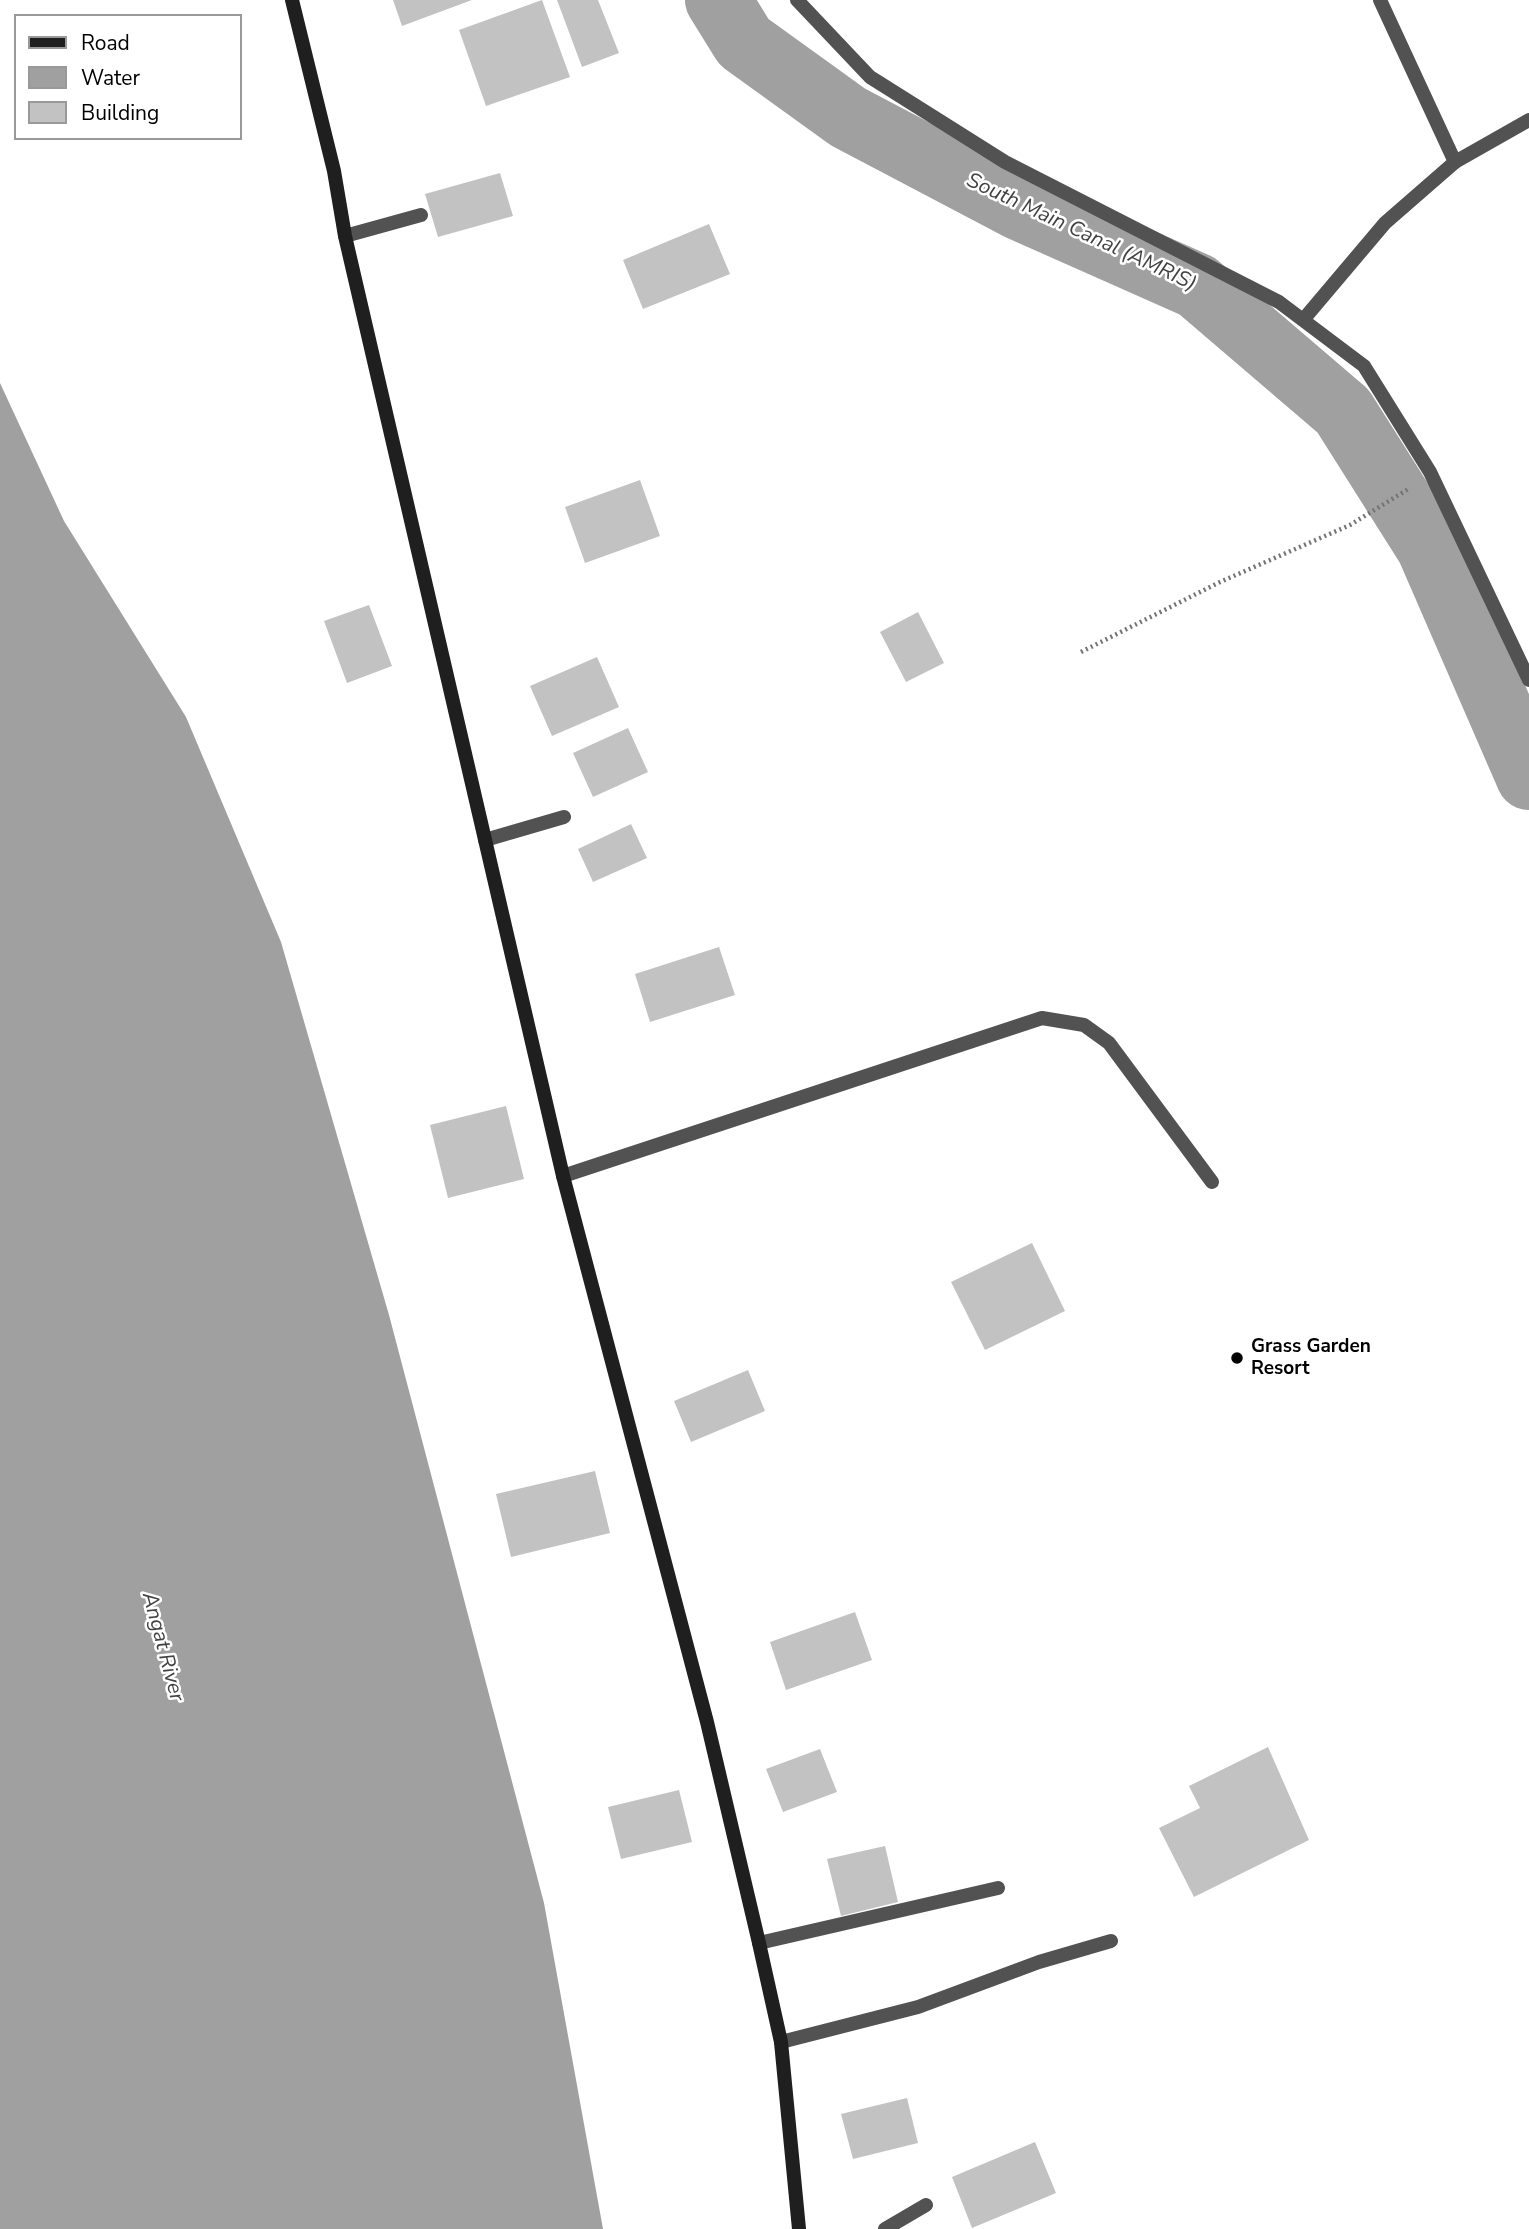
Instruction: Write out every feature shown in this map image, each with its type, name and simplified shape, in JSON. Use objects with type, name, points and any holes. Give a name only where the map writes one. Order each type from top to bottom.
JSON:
[{"type":"street","points":[[292,0],[334,171],[345,236],[563,1176],[708,1722],[759,1943],[781,2042],[799,2229]]},
{"type":"street","points":[[797,0],[870,77],[982,148],[1279,302],[1364,366],[1430,472],[1529,680]]},
{"type":"street","points":[[1380,0],[1455,162]]},
{"type":"street","points":[[1303,320],[1385,223],[1455,162],[1529,120]]},
{"type":"street","points":[[345,236],[421,215]]},
{"type":"street","points":[[485,840],[564,817]]},
{"type":"street","points":[[563,1176],[1042,1018],[1084,1025],[1109,1043],[1212,1182]]},
{"type":"street","points":[[759,1943],[998,1888]]},
{"type":"street","points":[[781,2042],[918,2007],[1039,1962],[1111,1941]]},
{"type":"street","points":[[885,2229],[926,2205]]},
{"type":"path","points":[[1081,652],[1220,582],[1350,525],[1415,485]]},
{"type":"water","name":"Angat River","points":[[0,383],[64,521],[186,717],[281,942],[389,1315],[544,1903],[603,2229],[0,2229]]},
{"type":"building","points":[[393,0],[472,0],[402,26]]},
{"type":"building","points":[[542,0],[570,77],[486,106],[459,30]]},
{"type":"building","points":[[557,0],[598,0],[619,53],[582,67]]},
{"type":"building","points":[[500,173],[513,216],[438,237],[425,194]]},
{"type":"building","points":[[709,224],[730,274],[643,309],[623,260]]},
{"type":"building","points":[[640,480],[660,536],[585,563],[565,507]]},
{"type":"building","points":[[369,605],[392,666],[347,683],[324,621]]},
{"type":"building","points":[[918,612],[944,663],[906,682],[880,632]]},
{"type":"building","points":[[597,657],[619,707],[552,736],[530,686]]},
{"type":"building","points":[[628,728],[648,772],[593,797],[573,753]]},
{"type":"building","points":[[631,824],[647,858],[593,882],[578,849]]},
{"type":"building","points":[[719,947],[735,995],[650,1022],[635,974]]},
{"type":"building","points":[[506,1106],[524,1179],[448,1198],[430,1125]]},
{"type":"building","points":[[1032,1243],[1065,1311],[985,1350],[951,1282]]},
{"type":"building","points":[[748,1370],[765,1411],[691,1442],[674,1401]]},
{"type":"building","points":[[595,1471],[610,1533],[511,1557],[496,1494]]},
{"type":"building","points":[[855,1612],[872,1660],[786,1690],[770,1642]]},
{"type":"building","points":[[1268,1747],[1309,1840],[1194,1897],[1159,1828],[1200,1808],[1189,1786]]},
{"type":"building","points":[[820,1749],[837,1792],[783,1812],[766,1769]]},
{"type":"building","points":[[679,1790],[692,1842],[621,1859],[608,1807]]},
{"type":"building","points":[[885,1846],[898,1902],[841,1916],[827,1859]]},
{"type":"building","points":[[907,2098],[918,2143],[853,2159],[841,2114]]},
{"type":"building","points":[[1035,2142],[1056,2193],[972,2228],[952,2177]]},
{"type":"waterway","name":"South Main Canal (AMRIS)","points":[[718,0],[744,42],[848,117],[1019,207],[1197,286],[1343,411],[1429,547],[1529,777]]},
{"type":"place","name":"Grass Garden Resort","points":[[1237,1358]]}]
